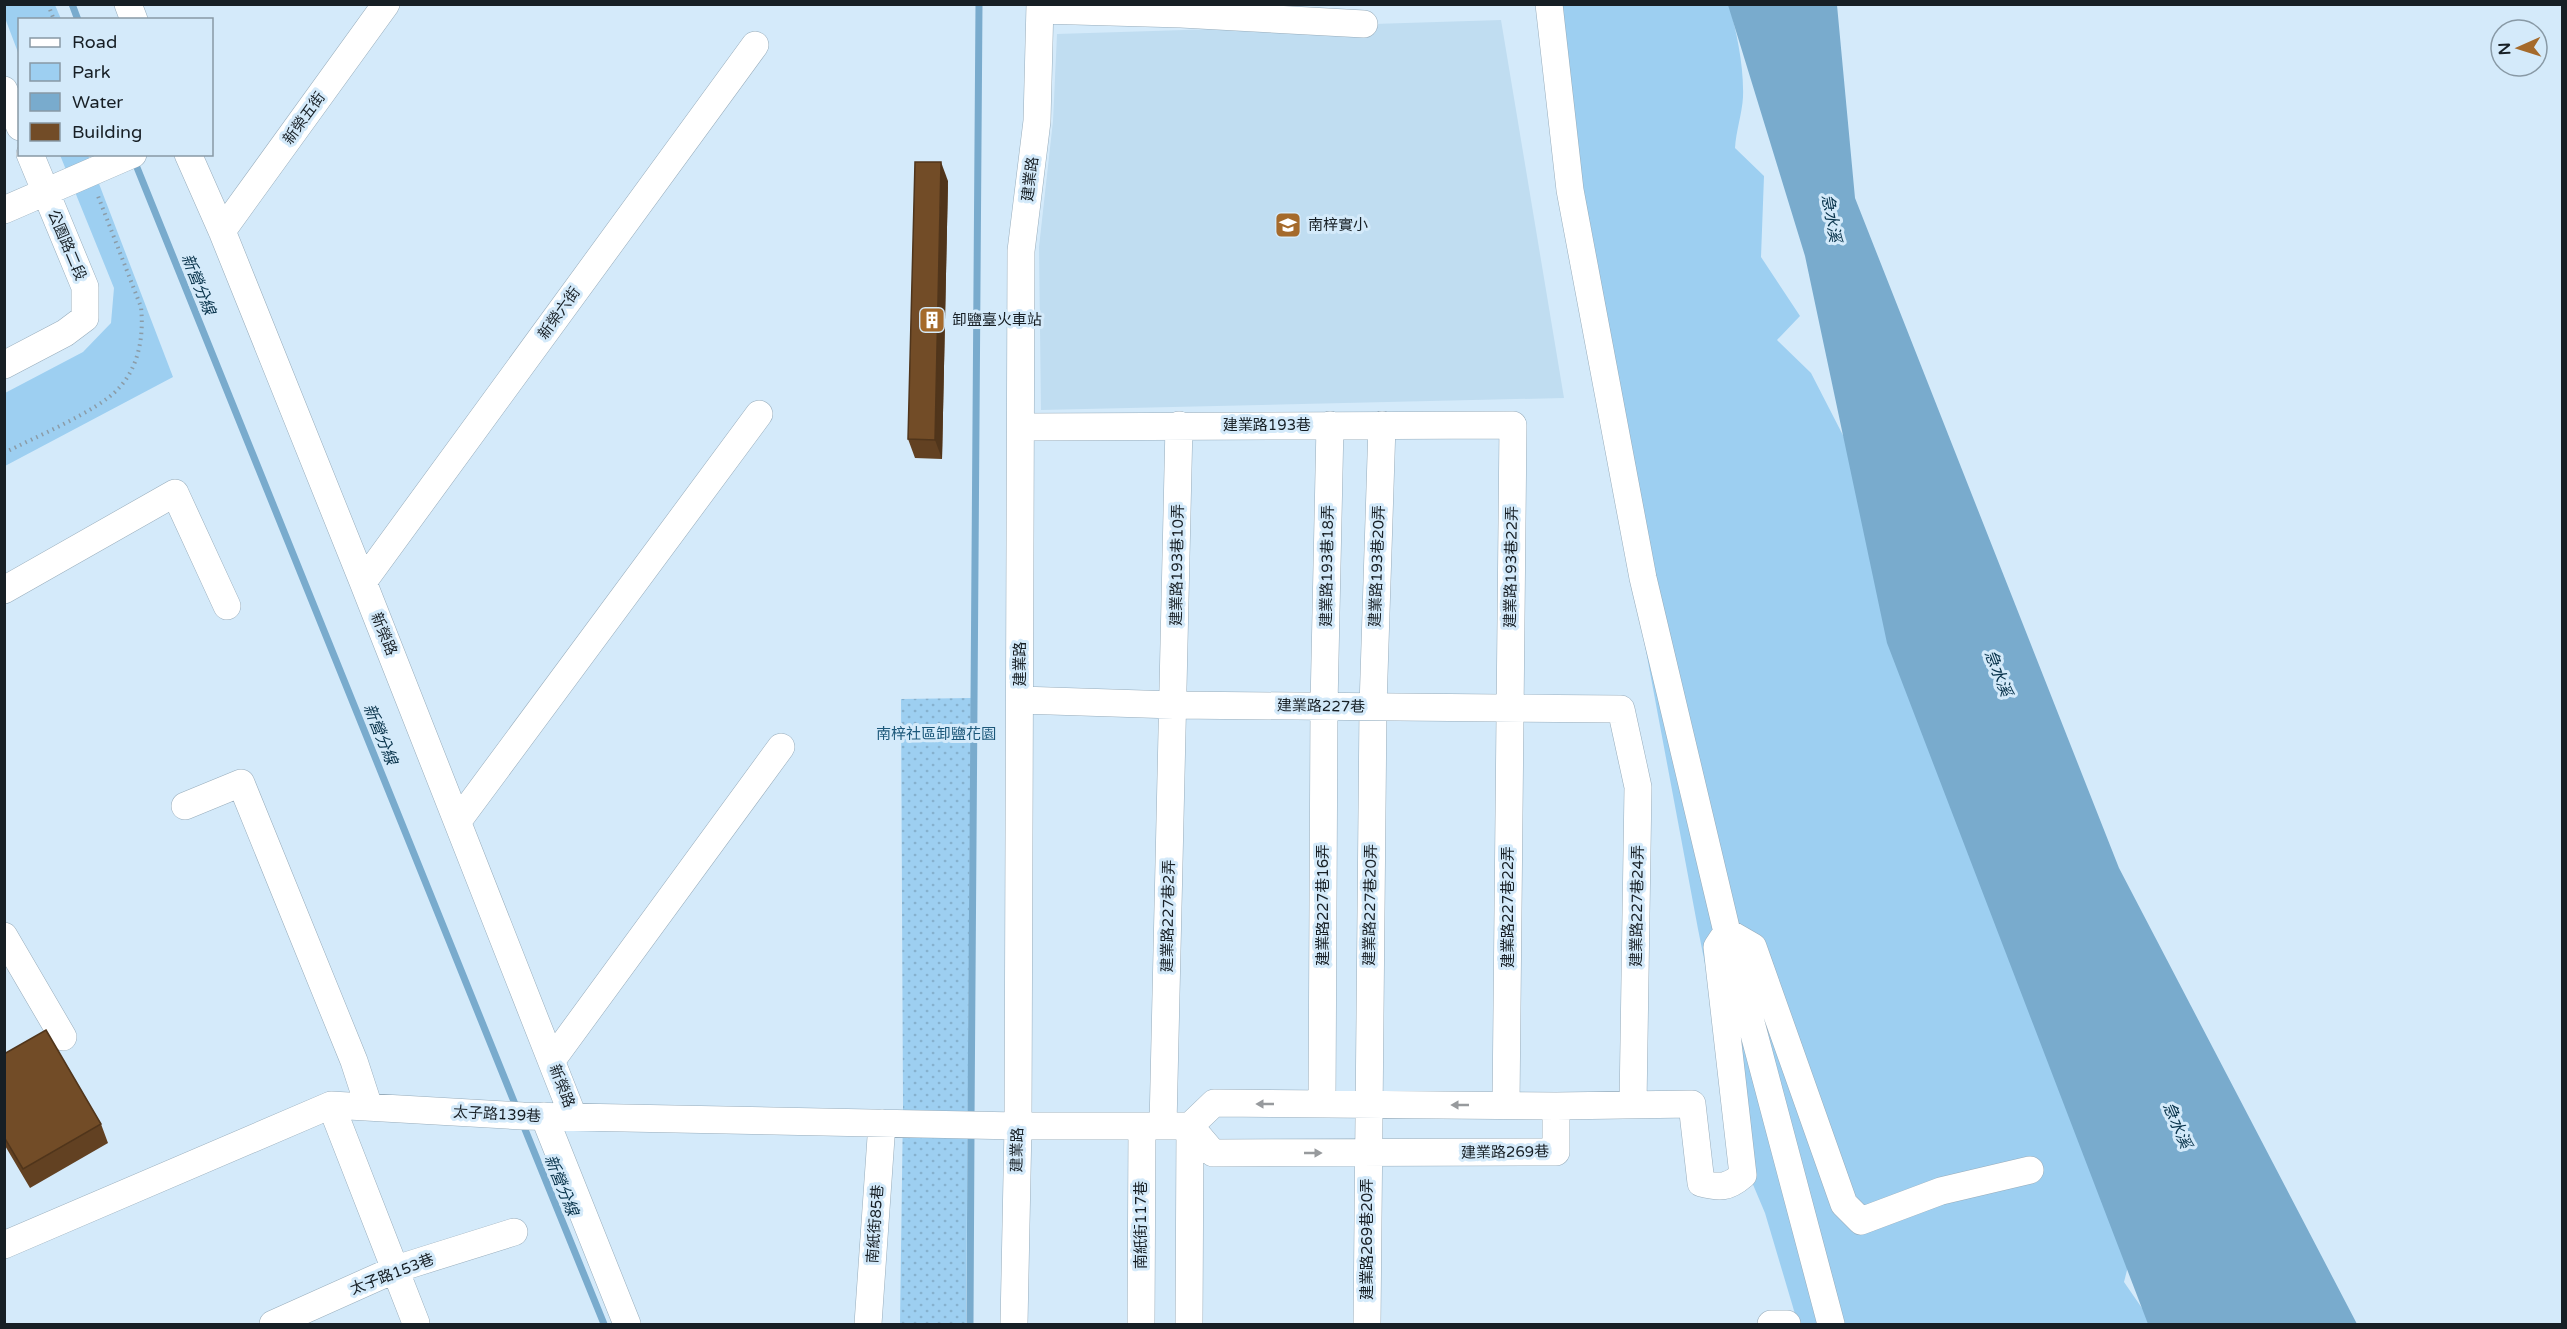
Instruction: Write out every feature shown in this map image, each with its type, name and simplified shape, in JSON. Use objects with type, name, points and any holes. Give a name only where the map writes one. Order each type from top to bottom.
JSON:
[{"type":"street","name":"新榮五街","points":[[222,231],[386,4]]},
{"type":"street","points":[[1549,4],[1570,190],[1641,566],[1727,932],[1831,1324]]},
{"type":"street","points":[[1040,7],[1181,9],[1364,24]]},
{"type":"street","name":"建業路","points":[[1014,1324],[1018,1126],[1021,251],[1037,121],[1040,7]]},
{"type":"street","name":"新榮六街","points":[[363,582],[755,45]]},
{"type":"street","points":[[4,90],[18,123]]},
{"type":"street","name":"公園路二段","points":[[4,365],[65,333],[85,318],[85,287],[31,156]]},
{"type":"street","points":[[4,210],[45,191],[93,183],[130,156]]},
{"type":"street","name":"新榮路","points":[[189,156],[222,231],[363,582],[573,1116]]},
{"type":"street","points":[[458,821],[759,414]]},
{"type":"street","name":"建業路193巷10弄","points":[[1174,705],[1179,425]]},
{"type":"street","name":"建業路193巷18弄","points":[[1324,706],[1330,425]]},
{"type":"street","name":"建業路193巷20弄","points":[[1373,707],[1382,425]]},
{"type":"street","name":"建業路193巷","points":[[1022,427],[1513,425]]},
{"type":"street","name":"建業路193巷22弄","points":[[1509,708],[1513,425]]},
{"type":"street","points":[[4,590],[174,494],[227,606]]},
{"type":"street","name":"建業路227巷","points":[[1020,700],[1174,705],[1621,709]]},
{"type":"street","name":"建業路227巷2弄","points":[[1152,1126],[1174,705]]},
{"type":"street","name":"建業路227巷16弄","points":[[1322,1104],[1324,706]]},
{"type":"street","name":"建業路227巷20弄","points":[[1368,1153],[1373,707]]},
{"type":"street","name":"建業路227巷22弄","points":[[1506,1105],[1509,708]]},
{"type":"street","name":"建業路227巷24弄","points":[[1621,709],[1638,787],[1633,1105]]},
{"type":"street","points":[[552,1060],[781,747]]},
{"type":"street","points":[[185,806],[241,783],[354,1061],[369,1107]]},
{"type":"street","points":[[1018,1126],[1190,1126],[1214,1103],[1556,1106],[1692,1104],[1701,1183],[1713,1186],[1731,1185],[1743,1175],[1717,947],[1727,932]]},
{"type":"street","points":[[1727,932],[1753,947],[1844,1204],[1861,1221],[1941,1191],[2030,1170]]},
{"type":"street","points":[[4,936],[63,1037]]},
{"type":"street","points":[[331,1105],[416,1323]]},
{"type":"street","name":"太子路139巷","points":[[4,1245],[331,1105],[533,1116],[1018,1126]]},
{"type":"street","name":"建業路269巷","points":[[1190,1126],[1213,1153],[1556,1152],[1556,1106]]},
{"type":"street","points":[[533,1116],[627,1324]]},
{"type":"street","name":"南紙街85巷","points":[[868,1324],[882,1123]]},
{"type":"street","name":"南紙街117巷","points":[[1141,1324],[1152,1126]]},
{"type":"street","points":[[1189,1324],[1190,1126]]},
{"type":"street","name":"建業路269巷20弄","points":[[1367,1324],[1368,1153]]},
{"type":"street","name":"太子路153巷","points":[[273,1324],[396,1269],[514,1232]]},
{"type":"street","points":[[1771,1324],[1787,1324]]},
{"type":"path","points":[[4,453],[99,403],[118,390],[139,351],[143,325],[141,307],[93,183]]},
{"type":"shaded area","name":"南梓實小","points":[[1501,20],[1564,398],[1041,410],[1039,247],[1053,121],[1057,34]]},
{"type":"green space","points":[[5,5],[55,5],[61,18],[18,18],[18,52],[5,18]]},
{"type":"green space","points":[[1536,5],[1729,5],[1739,50],[1743,86],[1735,148],[1764,176],[1761,257],[1800,316],[1777,340],[1811,373],[1926,597],[2143,1207],[2124,1282],[2153,1324],[1798,1324],[1765,1213],[1746,1168],[1698,929],[1560,191]]},
{"type":"green space","points":[[60,156],[88,156],[173,377],[5,466],[5,393],[83,352],[111,323],[114,288]]},
{"type":"green space","name":"南梓社區卸鹽花園","points":[[971,698],[966,1324],[900,1324],[903,1106],[901,699]]},
{"type":"water","name":"急水溪","points":[[1728,5],[1837,5],[1855,198],[2119,868],[2357,1324],[2148,1324],[1887,643],[1805,256]]},
{"type":"building","name":"卸鹽臺火車站","points":[[915,162],[941,162],[935,440],[908,439]]},
{"type":"building","points":[[46,1030],[101,1124],[23,1169],[4,1137],[4,1054]]},
{"type":"waterway","name":"新營分線","points":[[72,4],[77,18]]},
{"type":"waterway","points":[[971,1121],[979,4]]},
{"type":"waterway","name":"新營分線","points":[[134,160],[517,1109]]},
{"type":"waterway","name":"新營分線","points":[[522,1122],[604,1324]]},
{"type":"waterway","points":[[970,1324],[971,1132]]},
{"type":"place","name":"南梓實小","points":[[1288,225]]},
{"type":"place","name":"卸鹽臺火車站","points":[[932,320]]}]
